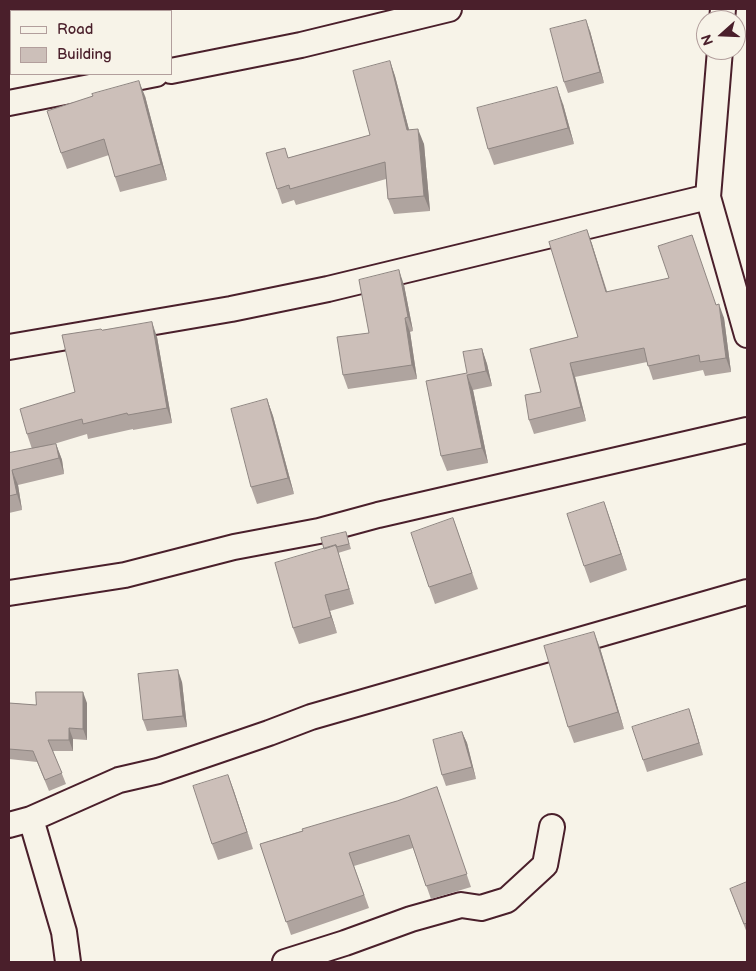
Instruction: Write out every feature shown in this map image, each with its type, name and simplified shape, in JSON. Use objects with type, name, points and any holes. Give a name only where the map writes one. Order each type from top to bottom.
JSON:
[{"type":"street","points":[[172,71],[301,45],[449,9]]},
{"type":"street","points":[[719,60],[708,196],[747,335]]},
{"type":"street","points":[[9,103],[151,75]]},
{"type":"street","points":[[9,347],[231,309],[328,289],[708,196]]},
{"type":"street","points":[[9,593],[124,575],[234,547],[319,531],[378,515],[747,430]]},
{"type":"street","points":[[9,824],[31,819],[119,780],[158,771],[269,734],[311,717],[747,592]]},
{"type":"street","points":[[31,819],[64,932],[68,962]]},
{"type":"street","points":[[285,962],[411,919],[461,905],[481,908],[507,900],[545,865],[552,828]]},
{"type":"building","points":[[121,9],[122,10],[78,10]]},
{"type":"building","points":[[586,20],[600,72],[564,82],[550,29]]},
{"type":"building","points":[[390,61],[407,130],[418,129],[424,196],[388,199],[385,162],[290,189],[289,185],[277,189],[266,153],[285,148],[288,158],[370,135],[353,71]]},
{"type":"building","points":[[139,81],[161,164],[115,177],[104,139],[61,153],[47,111],[93,96],[92,94]]},
{"type":"building","points":[[557,87],[568,128],[488,149],[477,108]]},
{"type":"building","points":[[587,230],[606,292],[669,278],[658,246],[692,235],[716,305],[719,304],[726,358],[700,362],[699,355],[648,366],[644,348],[570,363],[581,407],[529,420],[525,395],[541,392],[530,349],[578,337],[549,242]]},
{"type":"building","points":[[399,270],[408,317],[405,318],[412,365],[343,375],[337,337],[369,333],[359,280]]},
{"type":"building","points":[[152,322],[167,408],[128,415],[127,413],[83,424],[82,419],[27,434],[20,409],[75,392],[62,335]]},
{"type":"building","points":[[482,349],[486,371],[467,375],[482,448],[441,456],[426,381],[467,373],[463,352]]},
{"type":"building","points":[[267,399],[288,478],[251,487],[231,409]]},
{"type":"building","points":[[56,444],[59,458],[12,470],[17,494],[9,496],[9,453]]},
{"type":"building","points":[[604,502],[621,554],[584,566],[567,514]]},
{"type":"building","points":[[453,518],[472,573],[429,587],[411,533]]},
{"type":"building","points":[[346,532],[349,544],[336,547],[336,545],[324,549],[321,538]]},
{"type":"building","points":[[336,545],[349,589],[325,595],[331,617],[293,628],[275,563]]},
{"type":"building","points":[[594,632],[618,712],[568,727],[544,646]]},
{"type":"building","points":[[178,670],[183,716],[143,720],[138,674]]},
{"type":"building","points":[[36,692],[83,692],[83,729],[69,728],[69,740],[48,740],[62,773],[45,780],[33,751],[9,749],[9,703],[36,705]]},
{"type":"building","points":[[689,709],[699,743],[643,760],[632,727]]},
{"type":"building","points":[[462,732],[472,767],[442,775],[433,740]]},
{"type":"building","points":[[228,775],[247,832],[212,844],[193,786]]},
{"type":"building","points":[[437,787],[467,874],[426,886],[409,835],[349,853],[364,895],[286,922],[260,844]]},
{"type":"building","points":[[747,882],[747,923],[744,924],[730,889]]}]
